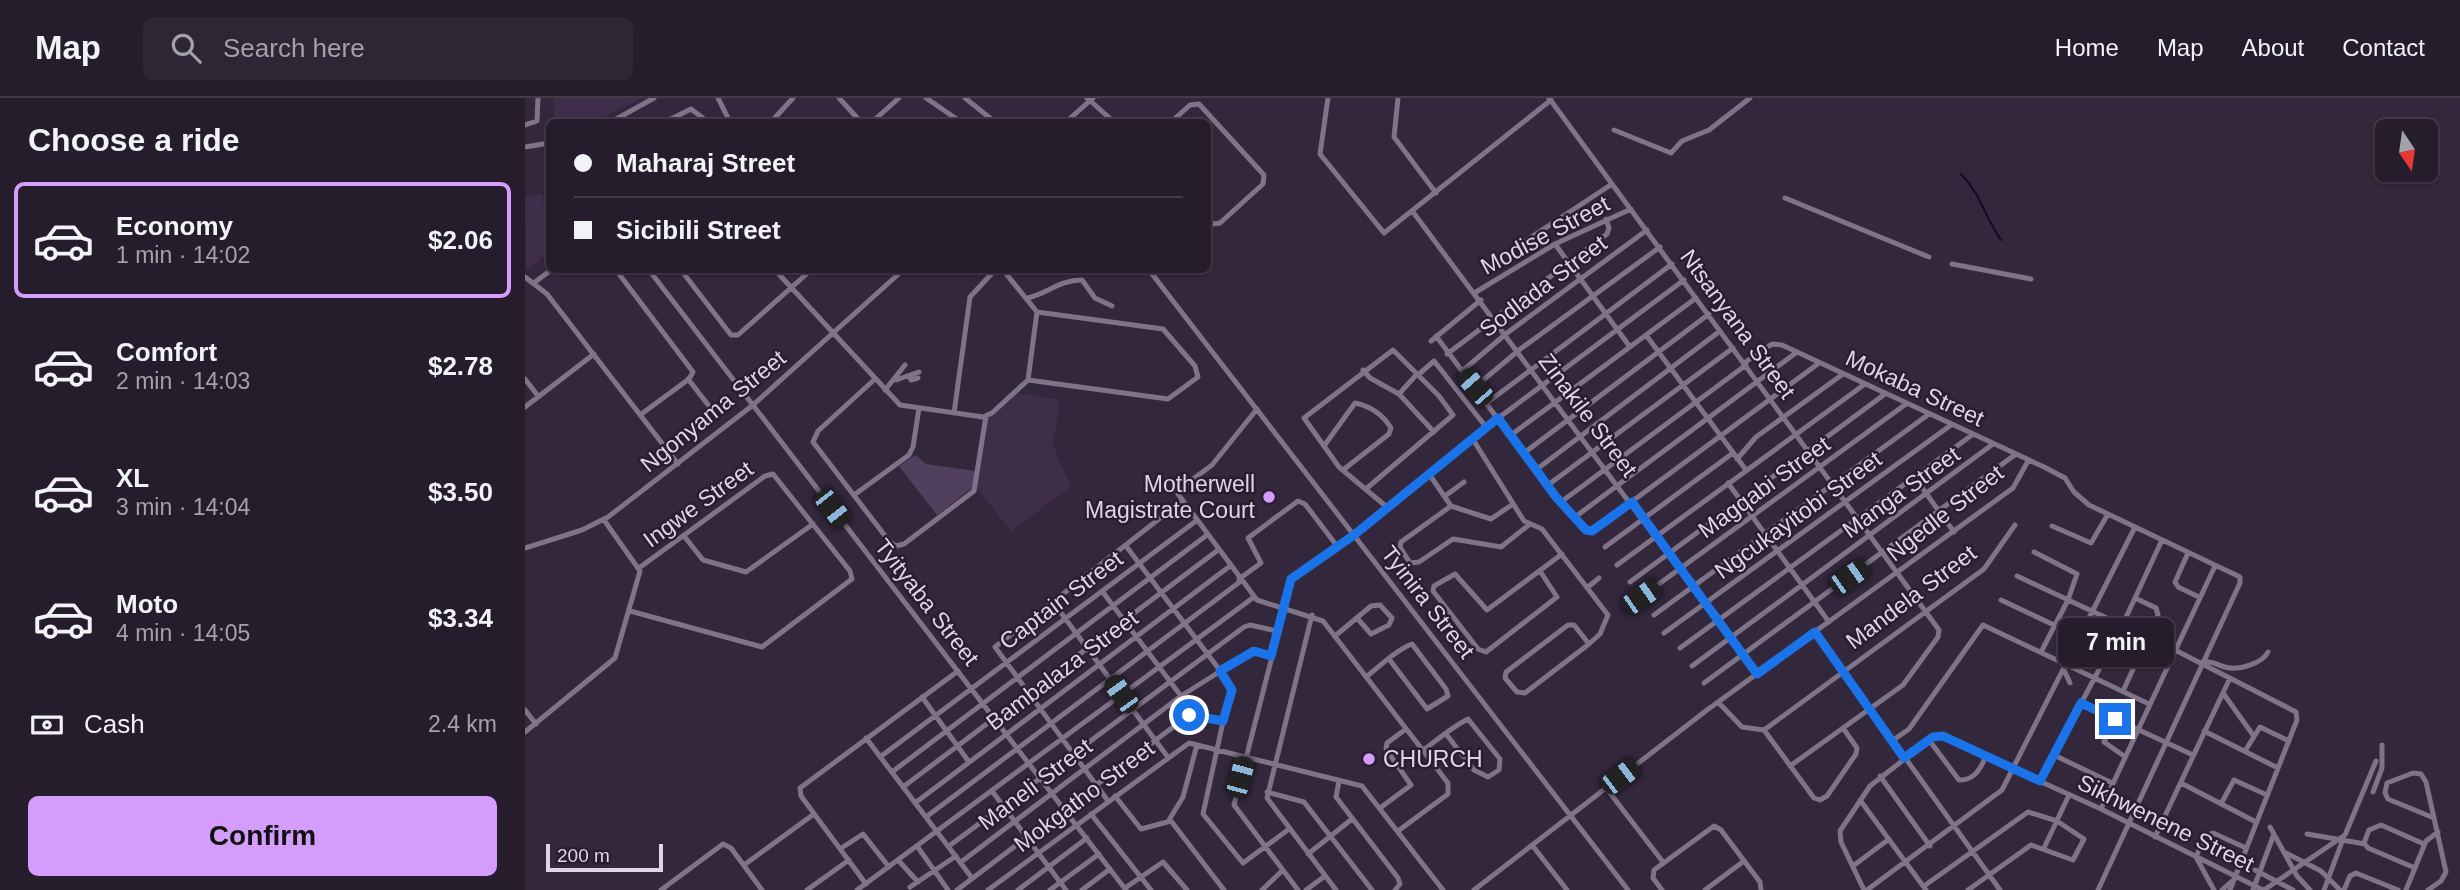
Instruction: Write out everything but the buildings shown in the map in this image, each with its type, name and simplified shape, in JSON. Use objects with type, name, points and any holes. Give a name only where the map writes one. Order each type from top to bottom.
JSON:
[{"type":"street","points":[[525,125],[537,121],[538,98]]},
{"type":"street","points":[[616,119],[654,98]]},
{"type":"street","points":[[718,98],[728,119]]},
{"type":"street","points":[[774,119],[793,98]]},
{"type":"street","points":[[839,98],[858,119]]},
{"type":"street","points":[[846,105],[854,98]]},
{"type":"street","points":[[874,119],[899,98]]},
{"type":"street","points":[[926,98],[957,119]]},
{"type":"street","points":[[965,98],[991,119]]},
{"type":"street","points":[[1328,98],[1319,146],[1325,162],[1382,233],[1389,232],[1550,99]]},
{"type":"street","points":[[1398,98],[1394,137],[1436,193]]},
{"type":"street","points":[[1614,130],[1671,153],[1682,141],[1709,130],[1750,98]]},
{"type":"street","points":[[1069,119],[1090,99],[1111,119]]},
{"type":"street","name":"Ntsanyana Street","points":[[1550,99],[1939,630],[1938,637],[1903,685],[1870,708]]},
{"type":"street","points":[[1174,119],[1190,105],[1199,104],[1264,175],[1263,184],[1217,224],[1211,221]]},
{"type":"street","points":[[671,119],[691,109],[704,119]]},
{"type":"street","points":[[525,147],[546,144]]},
{"type":"street","points":[[1512,250],[1612,184]]},
{"type":"street","points":[[1785,198],[1929,257]]},
{"type":"street","name":"Modise Street","points":[[1476,292],[1555,244],[1631,209]]},
{"type":"street","name":"Zinakile Street","points":[[1413,212],[1507,333],[1757,674]]},
{"type":"street","points":[[1447,354],[1607,234],[1609,228],[1606,219]]},
{"type":"street","name":"Sodlada Street","points":[[1462,371],[1507,333],[1647,230]]},
{"type":"street","points":[[1555,244],[1630,347]]},
{"type":"street","points":[[1475,387],[1519,350],[1660,247]]},
{"type":"street","points":[[1488,402],[1672,264]]},
{"type":"street","points":[[1952,264],[2031,279]]},
{"type":"street","points":[[535,282],[547,273]]},
{"type":"street","points":[[618,273],[691,366],[693,374],[640,415]]},
{"type":"street","name":"Tyityaba Street","points":[[651,273],[1125,889]]},
{"type":"street","points":[[683,273],[731,335],[744,332],[808,273]]},
{"type":"street","points":[[778,273],[899,405],[986,416]]},
{"type":"street","name":"Ngonyama Street","points":[[525,548],[604,520],[753,405],[901,273]]},
{"type":"street","points":[[954,413],[970,297],[974,289],[993,273]]},
{"type":"street","points":[[874,379],[813,438],[815,446],[888,541],[896,546],[904,544],[974,492],[986,416],[1028,380],[1037,312],[1006,273]]},
{"type":"street","name":"Tyinira Street","points":[[1151,273],[1628,890]]},
{"type":"street","points":[[525,277],[535,282],[594,354],[678,464]]},
{"type":"street","points":[[1028,298],[1043,294],[1058,284],[1082,279],[1095,298],[1112,306]]},
{"type":"street","points":[[1298,890],[1234,805],[1291,579],[1354,535],[1486,427],[1684,280]]},
{"type":"street","points":[[1511,435],[1696,298]]},
{"type":"street","points":[[1481,300],[1433,339],[1488,402],[1561,502],[1586,530],[1592,531],[1819,363]]},
{"type":"street","points":[[1028,380],[1168,399],[1198,376],[1195,366],[1163,329],[1037,312]]},
{"type":"street","points":[[1524,453],[1709,314]]},
{"type":"street","points":[[1537,469],[1720,331]]},
{"type":"street","points":[[1646,335],[1746,470]]},
{"type":"street","name":"Mokaba Street","points":[[1561,502],[1775,343],[2061,475],[2085,503],[2240,577],[2240,583],[2202,663]]},
{"type":"street","points":[[1548,485],[1733,348]]},
{"type":"street","points":[[1367,488],[1450,419],[1452,412],[1391,349],[1304,416],[1305,423],[1343,470],[1388,508]]},
{"type":"street","points":[[1575,517],[1797,352]]},
{"type":"street","points":[[525,407],[594,354]]},
{"type":"street","points":[[1399,394],[1434,361],[1486,427]]},
{"type":"street","points":[[885,390],[896,380],[905,365]]},
{"type":"street","points":[[1363,370],[1370,378],[1399,394],[1434,432]]},
{"type":"street","points":[[1605,547],[1735,456],[1843,374]]},
{"type":"street","points":[[896,380],[909,376],[911,380],[919,375]]},
{"type":"street","points":[[525,379],[538,396]]},
{"type":"street","points":[[688,379],[709,406]]},
{"type":"street","points":[[1616,565],[1865,384]]},
{"type":"street","points":[[1630,582],[1885,394]]},
{"type":"street","points":[[1324,446],[1355,403],[1371,408],[1389,424],[1389,434],[1343,470]]},
{"type":"street","name":"Magqabi Street","points":[[1641,597],[1906,404]]},
{"type":"street","points":[[854,495],[909,455],[913,447],[919,408]]},
{"type":"street","points":[[1257,409],[1212,466],[1179,490],[1182,501],[1254,597],[1261,602],[1321,618],[1448,783],[1450,790],[1398,831]]},
{"type":"street","points":[[1654,615],[1929,414]]},
{"type":"street","name":"Ngcukayitobi Street","points":[[1664,633],[1951,425]]},
{"type":"street","points":[[1680,648],[1972,435]]},
{"type":"street","points":[[1472,438],[1488,459],[1513,504],[1529,524],[1542,529],[1608,615],[1600,634],[1589,644],[1523,694],[1517,692],[1505,678],[1506,672],[1568,625],[1574,625],[1589,644]]},
{"type":"street","name":"Manga Street","points":[[1692,666],[1993,444]]},
{"type":"street","points":[[1704,683],[1940,512],[2015,454]]},
{"type":"street","name":"Ngedle Street","points":[[1473,890],[1718,702],[2016,485],[2028,461]]},
{"type":"street","name":"Ingwe Street","points":[[630,611],[762,647],[852,579],[850,571],[778,477],[771,473],[639,568]]},
{"type":"street","points":[[1429,474],[1451,506],[1491,519],[1513,504]]},
{"type":"street","points":[[1915,478],[1954,532]]},
{"type":"street","points":[[1445,496],[1464,482]]},
{"type":"street","points":[[1728,483],[1829,622]]},
{"type":"street","points":[[1108,801],[997,653],[997,643],[1182,501]]},
{"type":"street","points":[[926,817],[1185,624],[1261,563],[1248,538],[1298,501],[1305,504],[1337,546]]},
{"type":"street","points":[[1451,506],[1401,542],[1400,547],[1410,563],[1419,562],[1453,538],[1499,548],[1529,524]]},
{"type":"street","points":[[2052,526],[2091,543],[2108,514]]},
{"type":"street","points":[[525,732],[610,665],[618,652],[639,568],[604,520]]},
{"type":"street","name":"Captain Street","points":[[880,757],[1196,521]]},
{"type":"street","points":[[684,536],[703,560],[746,572],[813,524]]},
{"type":"street","name":"Mandela Street","points":[[1764,730],[1987,565],[2015,525]]},
{"type":"street","points":[[1986,756],[1978,772],[1970,778],[1959,779],[1929,740],[1880,776],[1860,800],[1839,834],[1865,890],[1999,794],[2135,527]]},
{"type":"street","points":[[892,772],[1207,536]]},
{"type":"street","points":[[2040,781],[2122,626],[2162,540]]},
{"type":"street","points":[[1126,546],[1232,690],[1203,814],[1239,862],[1247,862],[1289,830]]},
{"type":"street","points":[[903,787],[1218,551]]},
{"type":"street","points":[[2034,552],[2077,574],[2068,600],[2041,652]]},
{"type":"street","points":[[2188,553],[2175,582],[2178,587],[2199,597]]},
{"type":"street","points":[[1540,571],[1557,597],[1484,652],[1471,640],[1433,589],[1455,574],[1487,610],[1562,554]]},
{"type":"street","name":"Bambalaza Street","points":[[915,803],[1230,566]]},
{"type":"street","points":[[2101,809],[2215,566]]},
{"type":"street","points":[[2017,576],[2202,663],[2296,712],[2298,720],[2229,890]]},
{"type":"street","points":[[1588,587],[1599,578]]},
{"type":"street","points":[[1102,591],[1181,696]]},
{"type":"street","points":[[857,890],[1254,597]]},
{"type":"street","points":[[2123,691],[2158,610],[2135,598]]},
{"type":"street","points":[[2001,600],[2054,625]]},
{"type":"street","points":[[1053,601],[1167,756]]},
{"type":"street","points":[[1335,636],[1357,618],[1377,604],[1384,607],[1392,618],[1389,625],[1371,634],[1357,618]]},
{"type":"street","points":[[1312,615],[1267,792],[1268,802],[1336,890]]},
{"type":"street","points":[[949,846],[1206,653],[1248,625],[1277,631]]},
{"type":"street","points":[[1892,741],[1909,729],[1983,625],[2041,652],[2065,667],[2094,677],[2149,704]]},
{"type":"street","points":[[1815,632],[2000,890]]},
{"type":"street","points":[[1366,677],[1389,659],[1408,645],[1413,645],[1446,689],[1448,696],[1427,709],[1389,659]]},
{"type":"street","name":"Maneli Street","points":[[961,862],[1181,696],[1254,651],[1271,656]]},
{"type":"street","points":[[2202,663],[2212,661],[2225,667],[2239,668],[2262,660],[2268,652]]},
{"type":"street","points":[[2098,890],[2202,663]]},
{"type":"street","points":[[2065,667],[2070,683]]},
{"type":"street","points":[[866,884],[801,796],[800,788],[958,671]]},
{"type":"street","points":[[2155,837],[2230,678]]},
{"type":"street","points":[[2223,693],[2253,735]]},
{"type":"street","points":[[922,697],[969,762]]},
{"type":"street","points":[[1718,702],[1742,727],[1764,730],[1814,798],[1825,799],[1857,753],[1843,728]]},
{"type":"street","points":[[2081,703],[2193,755]]},
{"type":"street","points":[[1790,766],[1870,708]]},
{"type":"street","points":[[525,710],[536,724]]},
{"type":"street","points":[[957,890],[1192,714],[1223,721]]},
{"type":"street","points":[[2115,719],[2104,742],[2124,756]]},
{"type":"street","points":[[1422,751],[1446,734],[1466,720],[1471,720],[1500,759],[1499,770],[1488,777],[1478,774],[1446,734]]},
{"type":"street","points":[[2245,751],[2253,735],[2262,727],[2289,741]]},
{"type":"street","points":[[1380,808],[1411,785],[1386,749],[1387,743],[1406,729]]},
{"type":"street","points":[[2204,731],[2278,768]]},
{"type":"street","name":"Sikhwenene Street","points":[[1929,740],[1943,736],[2101,809],[2196,857],[2233,879],[2264,890]]},
{"type":"street","points":[[866,738],[972,878]]},
{"type":"street","name":"Mokgatho Street","points":[[988,890],[1167,756],[1186,743],[1197,745]]},
{"type":"street","points":[[1115,796],[1141,829],[1170,821],[1183,797],[1197,745],[1362,786],[1443,890]]},
{"type":"street","points":[[2373,792],[2382,768],[2382,745]]},
{"type":"street","points":[[2054,755],[2112,783]]},
{"type":"street","points":[[2323,890],[2376,761]]},
{"type":"street","points":[[2428,890],[2441,881],[2447,872],[2426,782],[2421,775],[2413,773],[2387,783],[2385,793],[2388,799],[2434,818]]},
{"type":"street","points":[[1880,776],[1930,846]]},
{"type":"street","points":[[1339,780],[1336,797],[1398,878],[1400,884],[1395,890]]},
{"type":"street","points":[[2221,804],[2234,780],[2267,795]]},
{"type":"street","points":[[2181,783],[2256,822]]},
{"type":"street","points":[[1606,788],[1663,862]]},
{"type":"street","points":[[992,791],[1066,890]]},
{"type":"street","points":[[1267,792],[1304,802],[1372,890]]},
{"type":"street","points":[[2044,848],[2069,795]]},
{"type":"street","points":[[1860,800],[1924,888],[2028,812],[2057,821],[2084,839],[2076,859],[2066,860],[2044,848],[2028,846],[1968,890]]},
{"type":"street","points":[[744,865],[814,814]]},
{"type":"street","points":[[1091,814],[1151,890]]},
{"type":"street","points":[[1308,854],[1352,820]]},
{"type":"street","points":[[1170,821],[1224,890]]},
{"type":"street","points":[[2365,844],[2369,830],[2378,825],[2424,844]]},
{"type":"street","points":[[1663,890],[1653,875],[1663,862],[1714,826],[1760,882],[1761,890]]},
{"type":"street","points":[[2270,827],[2293,869],[2310,890]]},
{"type":"street","points":[[2406,890],[2424,844],[2428,837],[2438,832]]},
{"type":"street","points":[[2214,890],[2196,857],[2210,833],[2245,848]]},
{"type":"street","points":[[840,849],[863,834],[889,867]]},
{"type":"street","points":[[2254,888],[2274,834]]},
{"type":"street","points":[[2307,834],[2365,844],[2370,850],[2415,868]]},
{"type":"street","points":[[1019,890],[1087,838]]},
{"type":"street","points":[[1853,866],[1889,839]]},
{"type":"street","points":[[2264,890],[2302,862],[2342,839]]},
{"type":"street","points":[[661,890],[721,845],[731,848],[762,890]]},
{"type":"street","points":[[1532,845],[1567,890]]},
{"type":"street","points":[[917,846],[948,890]]},
{"type":"street","points":[[2270,850],[2283,852],[2329,876],[2342,890],[2350,876],[2356,873],[2398,890]]},
{"type":"street","points":[[1050,890],[1099,854]]},
{"type":"street","points":[[911,887],[956,856]]},
{"type":"street","points":[[807,890],[815,888],[849,860]]},
{"type":"street","points":[[898,860],[918,882]]},
{"type":"street","points":[[1705,890],[1744,861]]},
{"type":"street","points":[[1125,889],[1165,862],[1187,890]]},
{"type":"street","points":[[1082,890],[1091,887],[1110,869]]},
{"type":"street","points":[[1262,890],[1283,870]]},
{"type":"street","points":[[2258,872],[2293,890]]},
{"type":"street","points":[[1306,890],[1325,876]]},
{"type":"street","points":[[2222,890],[2233,879]]},
{"type":"shaded area","points":[[553,98],[642,98],[600,119],[554,119]]},
{"type":"shaded area","points":[[542,194],[546,207],[546,254],[526,271],[525,196]]},
{"type":"shaded area","points":[[1017,393],[1060,400],[1053,445],[1071,487],[1011,531],[976,487],[986,416]]},
{"type":"shaded area","points":[[916,455],[926,464],[975,471],[973,487],[937,515],[899,466]]},
{"type":"waterway","points":[[1961,174],[2001,240]]},
{"type":"place","name":"Motherwell Magistrate Court","points":[[1269,497]]},
{"type":"place","name":"CHURCH","points":[[1369,759]]},
{"type":"route","points":[[1189,715],[1223,721],[1232,690],[1220,671],[1254,651],[1271,656],[1291,579],[1354,535],[1498,418],[1562,505],[1586,530],[1592,531],[1632,502],[1757,674],[1815,632],[1904,758],[1933,737],[1943,736],[2040,781],[2081,703],[2115,719]]}]
